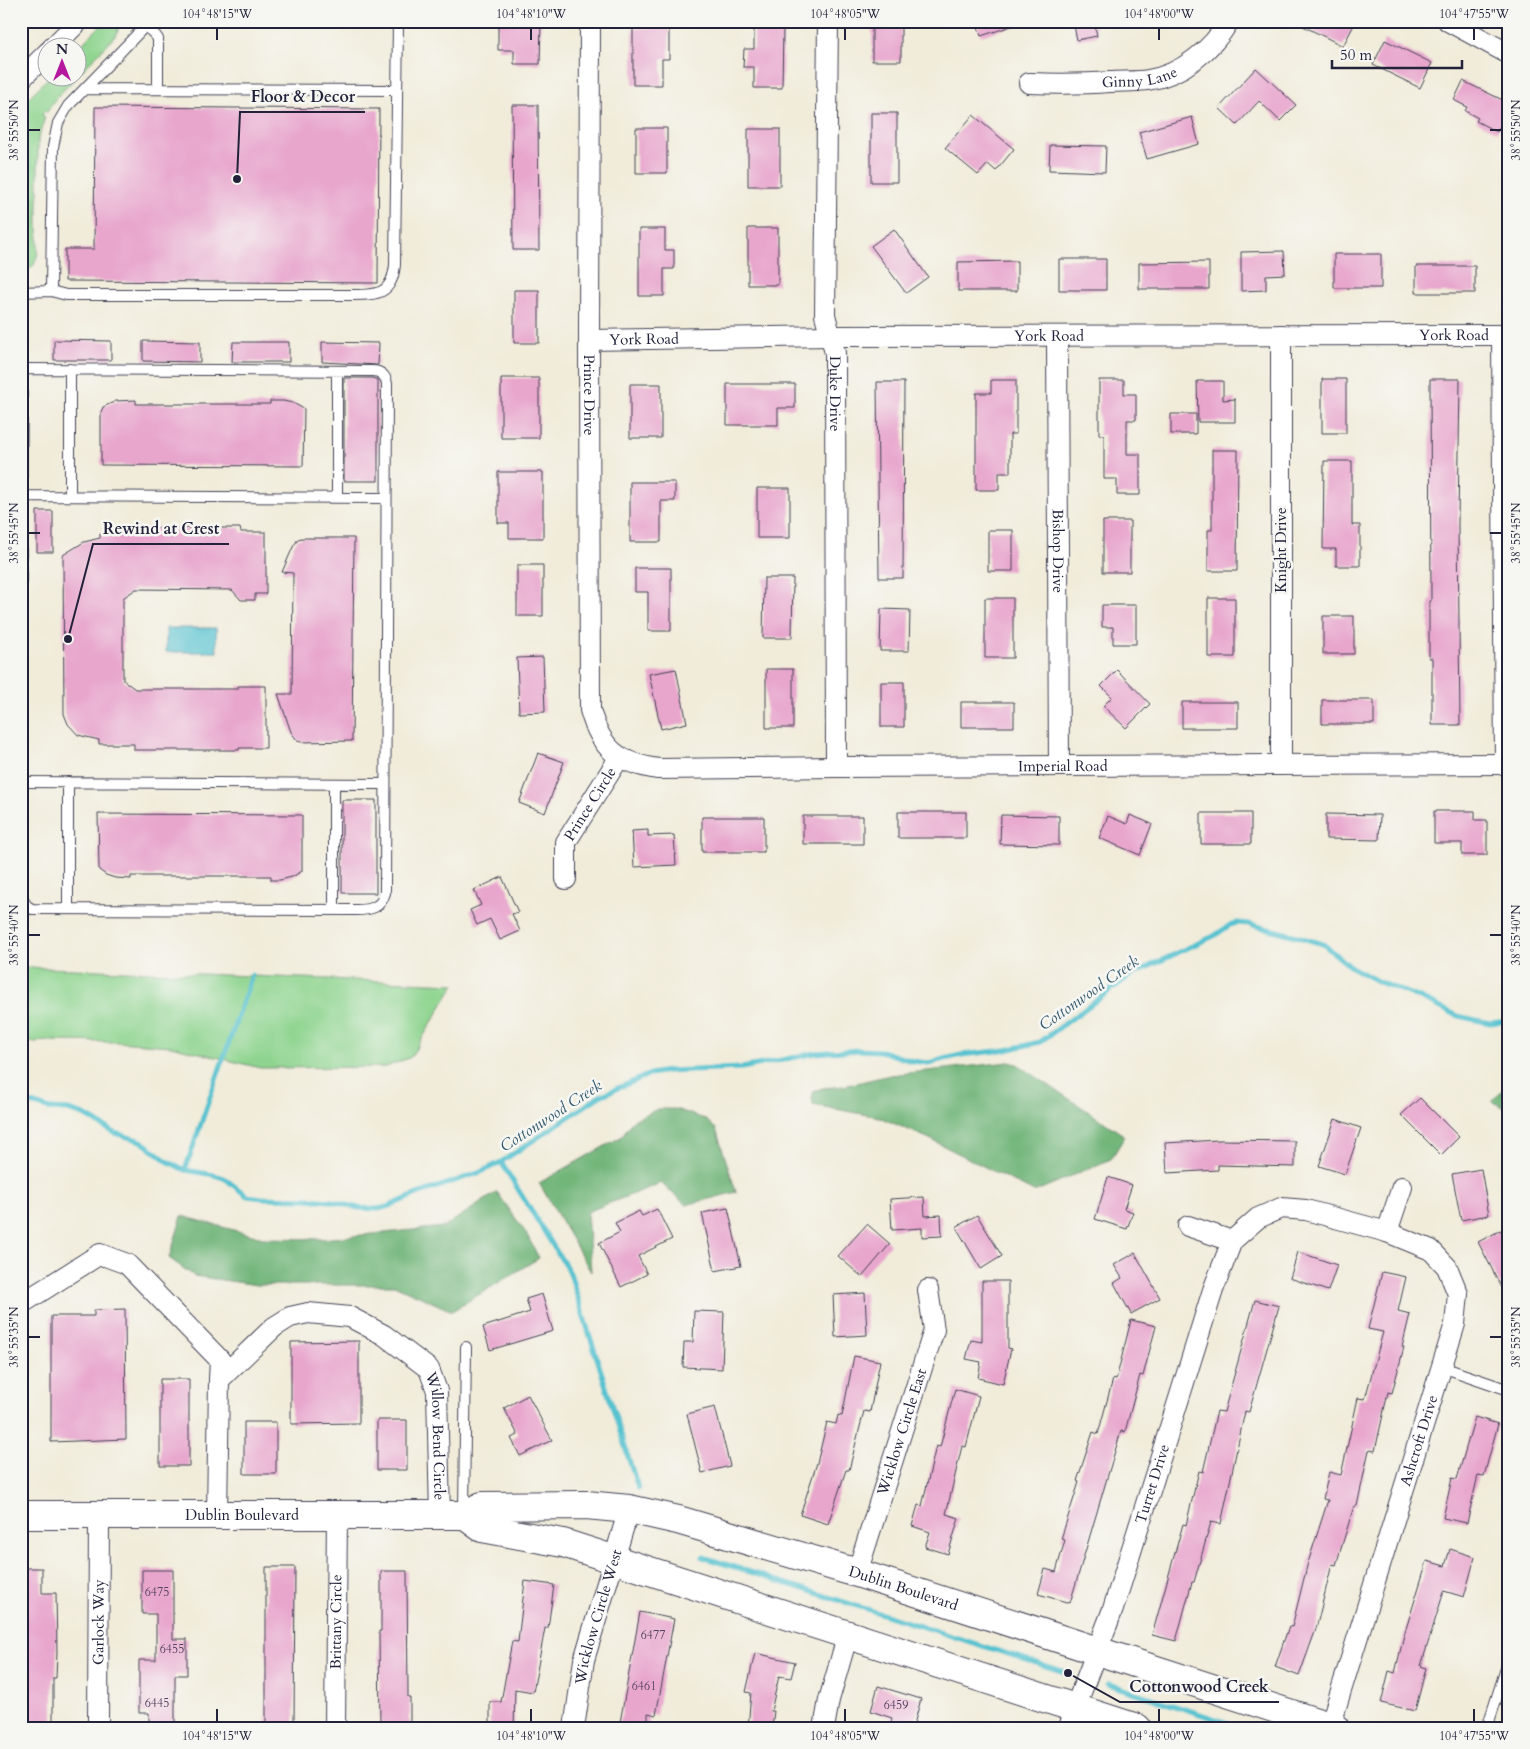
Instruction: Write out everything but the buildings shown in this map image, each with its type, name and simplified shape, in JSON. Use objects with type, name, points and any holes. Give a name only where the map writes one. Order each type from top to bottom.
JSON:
[{"type":"main road","name":"Dublin Boulevard","points":[[21,1515],[452,1515],[482,1506],[586,1505],[629,1509],[678,1520],[856,1573],[1332,1727]]},
{"type":"main road","points":[[452,1515],[482,1528],[563,1543],[848,1634],[1072,1718],[1137,1728]]},
{"type":"street","points":[[62,38],[79,21]]},
{"type":"street","name":"Prince Drive","points":[[590,21],[590,710],[595,727],[603,742],[619,758]]},
{"type":"street","name":"Duke Drive","points":[[828,21],[825,315],[835,353],[836,767]]},
{"type":"street","name":"Ginny Lane","points":[[1029,84],[1076,84],[1148,80],[1164,75],[1193,61],[1224,30],[1229,21]]},
{"type":"street","points":[[1448,21],[1509,54]]},
{"type":"street","points":[[21,79],[38,62]]},
{"type":"street","name":"Knight Drive","points":[[1281,335],[1281,765]]},
{"type":"street","points":[[1505,335],[1507,764]]},
{"type":"street","name":"York Road","points":[[589,340],[830,336],[1505,335]]},
{"type":"street","name":"Bishop Drive","points":[[1057,336],[1058,766]]},
{"type":"street","name":"Imperial Road","points":[[619,758],[641,766],[658,769],[1507,764]]},
{"type":"street","name":"Prince Circle","points":[[566,879],[566,842],[619,758]]},
{"type":"street","points":[[1387,1232],[1402,1187]]},
{"type":"street","name":"Turret Drive","points":[[1072,1718],[1113,1609],[1213,1290],[1232,1240],[1258,1218],[1281,1208],[1306,1210],[1387,1232]]},
{"type":"street","points":[[1188,1226],[1232,1240]]},
{"type":"street","name":"Ashcroft Drive","points":[[1332,1727],[1455,1324],[1458,1294],[1447,1267],[1431,1250],[1387,1232]]},
{"type":"street","points":[[21,1304],[100,1254],[127,1264],[220,1360],[217,1515]]},
{"type":"street","name":"Wicklow Circle East","points":[[856,1573],[934,1330],[928,1290]]},
{"type":"street","name":"Willow Bend Circle","points":[[219,1380],[274,1326],[290,1317],[308,1313],[350,1317],[384,1335],[428,1369],[437,1391],[452,1515]]},
{"type":"street","name":"Wicklow Circle West","points":[[574,1728],[584,1660],[629,1509]]},
{"type":"street","name":"Brittany Circle","points":[[335,1728],[337,1515]]},
{"type":"street","name":"Garlock Way","points":[[98,1728],[99,1516]]},
{"type":"street","points":[[824,1728],[829,1700],[848,1634]]},
{"type":"lane","points":[[21,292],[51,291],[66,295],[353,296],[382,292],[390,284],[395,265],[398,21]]},
{"type":"lane","points":[[51,291],[52,165],[54,135],[62,115],[68,106],[146,23],[158,40],[158,89]]},
{"type":"lane","points":[[85,89],[397,90]]},
{"type":"lane","points":[[21,582],[22,369],[377,371],[387,380],[385,893],[383,900],[369,910],[32,909],[26,906],[21,897]]},
{"type":"lane","points":[[70,369],[70,496]]},
{"type":"lane","points":[[337,371],[337,497]]},
{"type":"lane","points":[[22,496],[386,498]]},
{"type":"lane","points":[[21,782],[385,784]]},
{"type":"lane","points":[[68,782],[68,909]]},
{"type":"lane","points":[[334,784],[334,910]]},
{"type":"lane","points":[[452,1515],[466,1347]]},
{"type":"lane","points":[[1442,1367],[1509,1390]]},
{"type":"lane","points":[[1487,1728],[1509,1658]]},
{"type":"green space","points":[[110,21],[120,21],[117,34],[88,64],[88,38],[100,26],[105,26]]},
{"type":"green space","points":[[38,88],[66,88],[47,112],[44,111],[42,115],[45,117],[38,139],[38,253],[34,265],[21,275],[21,105]]},
{"type":"green space","points":[[21,967],[455,984],[411,1057],[386,1067],[260,1068],[171,1046],[118,1042],[49,1041],[21,1043]]},
{"type":"green space","points":[[1009,1062],[1017,1064],[1125,1136],[1111,1159],[1034,1192],[930,1139],[879,1117],[813,1105],[812,1097],[814,1091],[823,1088],[844,1086],[890,1075]]},
{"type":"green space","points":[[1509,1083],[1509,1111],[1492,1101]]},
{"type":"green space","points":[[658,1109],[675,1109],[705,1119],[716,1129],[736,1192],[686,1205],[661,1183],[587,1212],[591,1272],[539,1183],[621,1137],[633,1120]]},
{"type":"green space","points":[[497,1192],[526,1233],[539,1258],[452,1311],[394,1285],[257,1285],[194,1276],[169,1258],[182,1216],[263,1238],[322,1239],[444,1227]]},
{"type":"water","points":[[166,628],[216,628],[217,652],[166,652]]},
{"type":"waterway","name":"Cottonwood Creek","points":[[21,1102],[50,1109],[68,1110],[84,1115],[115,1133],[141,1141],[167,1161],[185,1170],[224,1178],[247,1196],[331,1201],[359,1208],[378,1209],[481,1172],[501,1162],[600,1096],[650,1074],[667,1071],[742,1068],[816,1053],[859,1050],[881,1051],[912,1061],[928,1063],[961,1055],[1006,1050],[1040,1042],[1131,975],[1214,936],[1230,925],[1237,923],[1249,924],[1323,944],[1351,967],[1377,981],[1458,1016],[1490,1023],[1509,1021]]},
{"type":"waterway","points":[[185,1170],[252,975]]},
{"type":"waterway","name":"Cottonwood Creek","points":[[501,1162],[570,1273],[638,1488]]},
{"type":"waterway","name":"Cottonwood Creek","points":[[703,1557],[1068,1673]]},
{"type":"waterway","name":"Cottonwood Creek","points":[[1108,1684],[1243,1728]]},
{"type":"place","name":"Floor & Decor","points":[[237,179]]},
{"type":"place","name":"Rewind at Crest","points":[[68,639]]},
{"type":"place","name":"Cottonwood Creek","points":[[1068,1673]]}]
